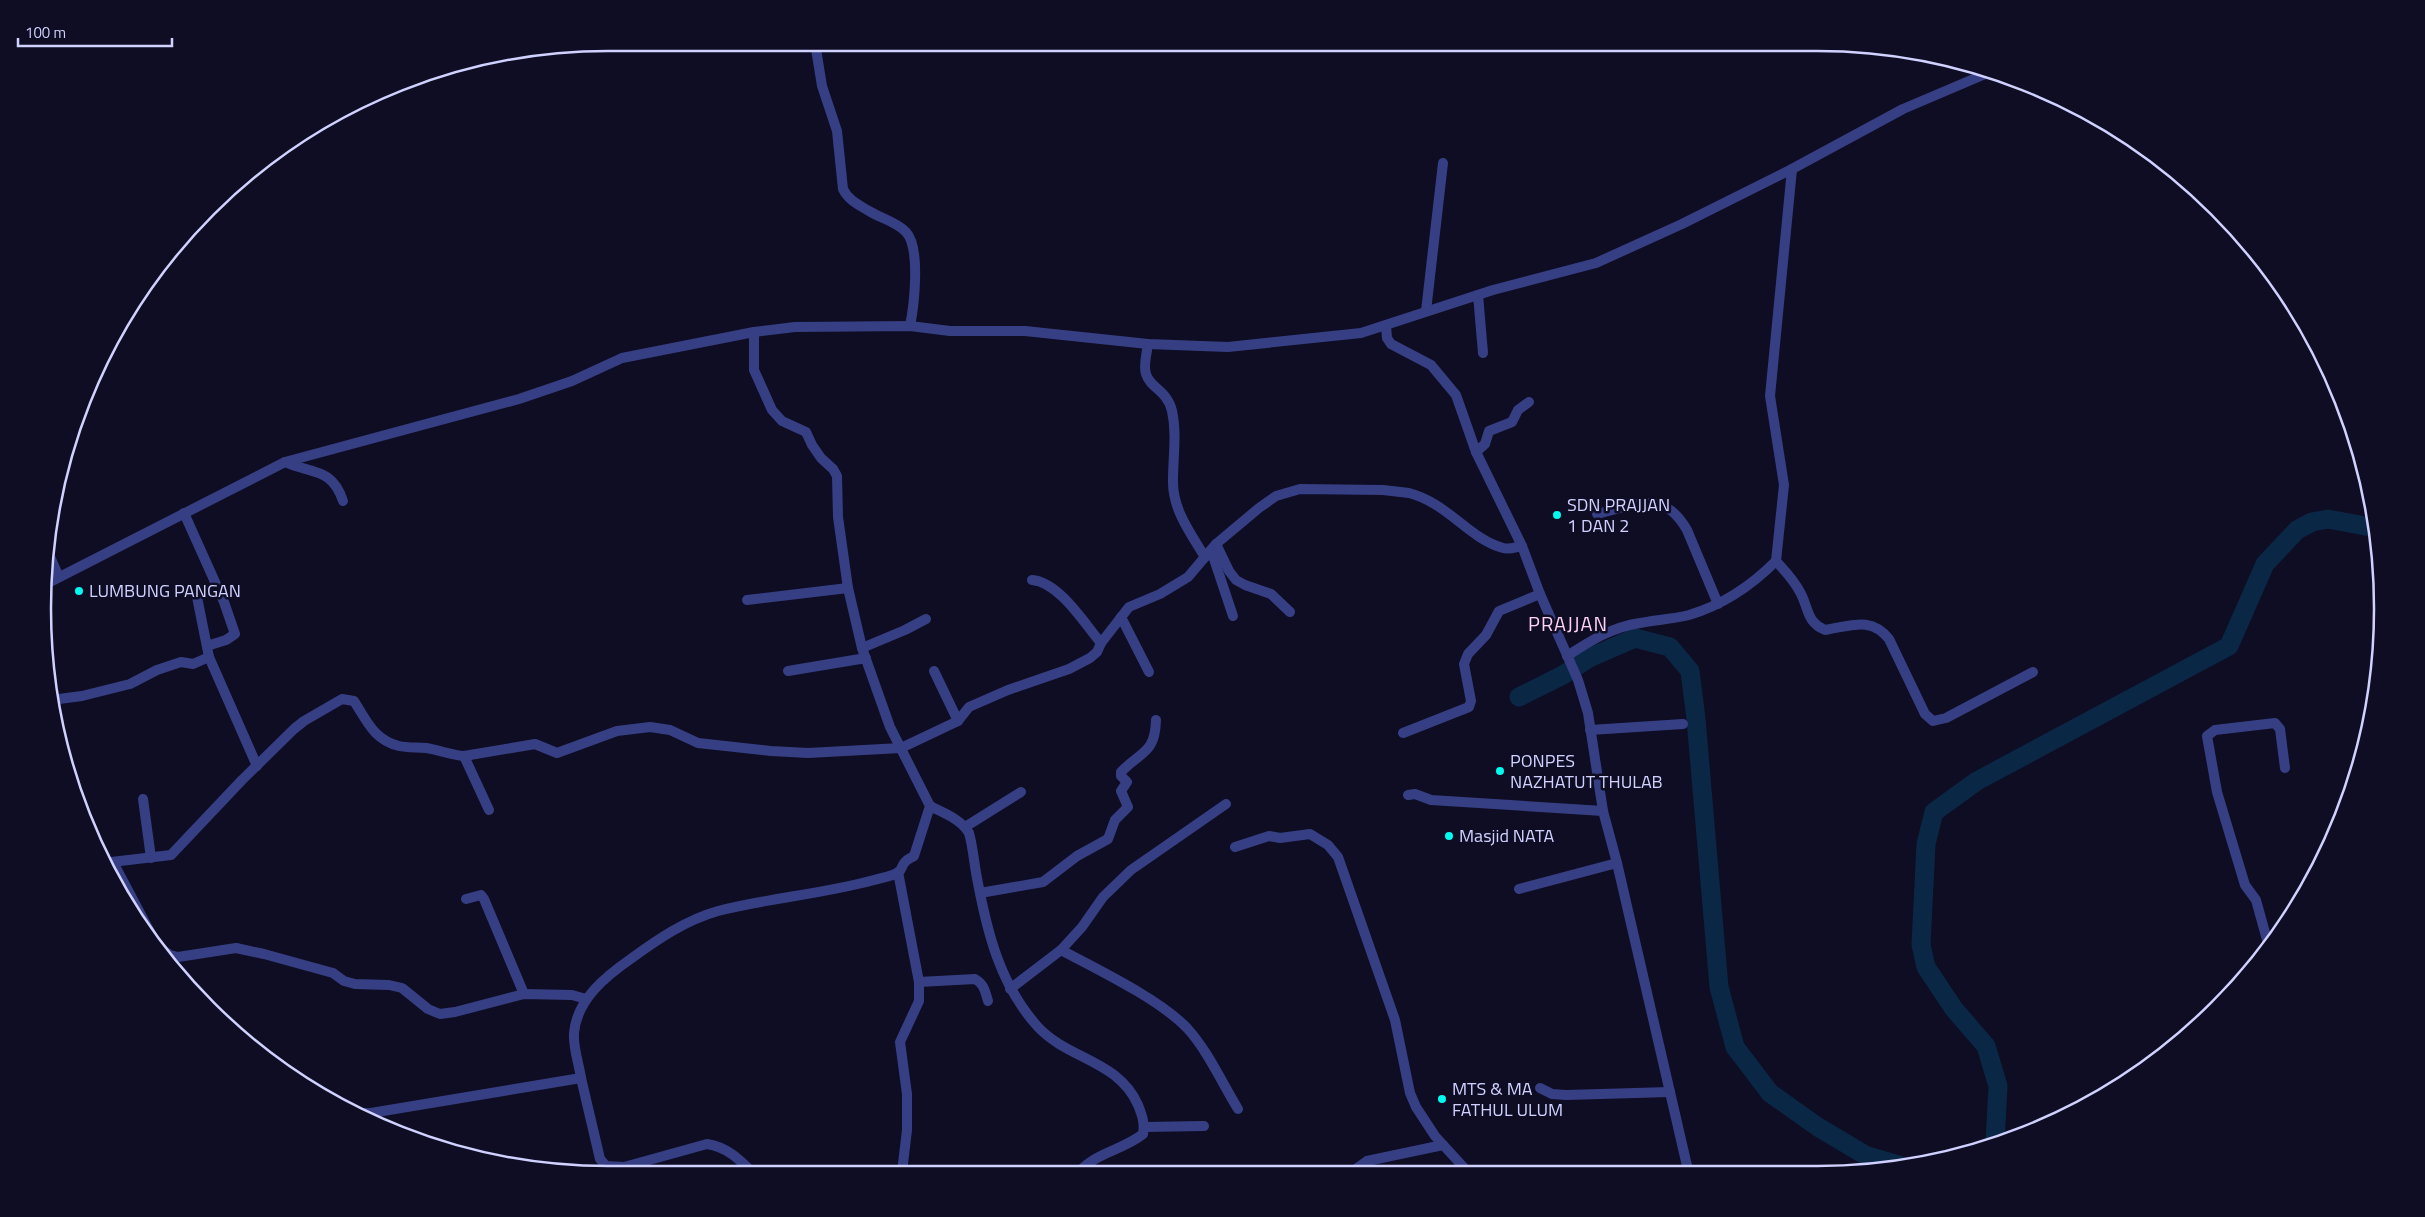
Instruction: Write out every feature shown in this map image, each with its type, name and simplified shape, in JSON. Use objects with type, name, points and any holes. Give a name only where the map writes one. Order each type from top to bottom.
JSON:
[{"type":"street","points":[[817,51],[822,86],[837,131],[843,189],[846,195],[876,216],[906,232],[910,238],[914,258],[916,299],[910,326]]},
{"type":"street","points":[[52,581],[285,462],[519,399],[572,381],[622,358],[754,332],[794,327],[910,326],[950,331],[1024,330],[1148,344],[1228,347],[1340,336],[1386,326],[1478,296],[1596,263],[1682,224],[1792,169],[1886,117],[1980,76]]},
{"type":"street","points":[[1426,312],[1443,163]]},
{"type":"street","points":[[1569,659],[1602,634],[1619,628],[1689,615],[1718,604],[1741,592],[1776,561],[1784,485],[1770,396],[1792,169]]},
{"type":"street","points":[[1478,296],[1483,353]]},
{"type":"street","points":[[1386,326],[1387,338],[1391,344],[1431,365],[1456,395],[1476,452],[1522,546],[1540,594],[1578,680],[1590,730],[1603,811],[1617,863],[1687,1166]]},
{"type":"street","points":[[754,332],[754,370],[772,410],[782,421],[806,432],[812,445],[821,458],[833,469],[836,476],[840,538],[848,588],[864,653],[890,727],[930,806],[965,826],[971,840],[980,893],[993,949],[1010,989],[1032,1020],[1048,1036],[1081,1057],[1098,1063],[1119,1077],[1133,1095],[1144,1127],[1143,1134],[1134,1142],[1099,1155],[1086,1166]]},
{"type":"street","points":[[1148,344],[1145,373],[1150,382],[1162,391],[1172,411],[1175,456],[1172,480],[1176,502],[1185,525],[1211,550],[1236,580],[1271,594],[1290,612]]},
{"type":"street","points":[[1476,452],[1485,444],[1488,432],[1512,422],[1518,410],[1528,402]]},
{"type":"street","points":[[285,462],[322,473],[332,481],[340,492],[343,501]]},
{"type":"street","points":[[113,862],[165,857],[177,850],[256,766],[304,721],[337,701],[346,698],[354,701],[370,729],[386,742],[400,747],[427,748],[464,756],[535,744],[557,753],[617,731],[650,727],[670,730],[698,743],[771,751],[808,753],[901,748],[958,721],[969,707],[1008,690],[1081,664],[1097,652],[1100,643],[1129,608],[1160,594],[1188,577],[1211,550],[1259,508],[1276,496],[1289,491],[1316,488],[1382,490],[1424,496],[1456,517],[1476,535],[1503,548],[1522,546]]},
{"type":"street","points":[[1598,514],[1652,502],[1663,504],[1681,520],[1687,530],[1718,604]]},
{"type":"street","points":[[59,699],[82,696],[130,684],[157,670],[181,662],[193,664],[235,634],[218,587],[184,513]]},
{"type":"street","points":[[1211,550],[1233,616]]},
{"type":"street","points":[[1776,561],[1791,577],[1801,594],[1808,615],[1818,627],[1826,630],[1873,624],[1882,629],[1890,639],[1925,714],[1933,721],[1946,718],[2033,672]]},
{"type":"street","points":[[53,564],[59,577]]},
{"type":"street","points":[[1032,580],[1041,580],[1054,588],[1100,643]]},
{"type":"street","points":[[218,587],[196,598],[208,652],[256,766]]},
{"type":"street","points":[[747,600],[848,588]]},
{"type":"street","points":[[1403,733],[1469,707],[1471,701],[1464,664],[1468,654],[1486,635],[1499,611],[1540,594]]},
{"type":"street","points":[[1122,617],[1149,672]]},
{"type":"street","points":[[788,670],[864,653],[926,619]]},
{"type":"street","points":[[934,671],[958,721]]},
{"type":"street","points":[[980,893],[1043,882],[1077,856],[1108,839],[1115,820],[1128,807],[1121,791],[1127,782],[1121,776],[1121,772],[1148,750],[1156,732],[1156,720]]},
{"type":"street","points":[[2266,937],[2256,900],[2245,885],[2217,792],[2207,736],[2215,730],[2275,723],[2280,729],[2285,768]]},
{"type":"street","points":[[1590,730],[1683,724]]},
{"type":"street","points":[[464,756],[489,810]]},
{"type":"street","points":[[965,826],[1021,792]]},
{"type":"street","points":[[1408,796],[1415,794],[1431,800],[1603,811]]},
{"type":"street","points":[[142,799],[151,858]]},
{"type":"street","points":[[1010,989],[1061,950],[1082,927],[1103,897],[1131,870],[1226,804]]},
{"type":"street","points":[[606,1166],[600,1160],[581,1078],[574,1034],[578,1016],[586,999],[595,988],[621,965],[694,920],[716,912],[776,898],[846,888],[898,872],[906,860],[914,856],[930,806]]},
{"type":"street","points":[[1235,848],[1269,836],[1280,838],[1310,834],[1328,845],[1338,857],[1395,1020],[1410,1093],[1416,1107],[1443,1145],[1462,1166]]},
{"type":"street","points":[[1519,890],[1617,863]]},
{"type":"street","points":[[898,872],[919,982],[919,1001],[900,1042],[907,1113],[903,1166]]},
{"type":"street","points":[[466,899],[481,895],[484,899],[524,994]]},
{"type":"street","points":[[173,956],[178,957],[236,948],[264,954],[333,973],[344,981],[355,984],[389,985],[402,988],[428,1009],[440,1014],[455,1012],[524,994],[572,995],[586,999]]},
{"type":"street","points":[[1061,950],[1136,991],[1187,1028],[1202,1048],[1238,1108]]},
{"type":"street","points":[[919,982],[975,979],[984,988],[988,1001]]},
{"type":"street","points":[[372,1113],[581,1078]]},
{"type":"street","points":[[1540,1088],[1552,1094],[1566,1095],[1670,1092]]},
{"type":"street","points":[[1144,1127],[1204,1126]]},
{"type":"street","points":[[631,1166],[707,1144],[718,1146],[733,1154],[746,1166]]},
{"type":"street","points":[[1360,1166],[1367,1161],[1443,1145]]},
{"type":"waterway","points":[[1995,1136],[1998,1086],[1986,1046],[1954,1009],[1926,967],[1921,945],[1926,844],[1934,812],[1977,781],[2229,646],[2265,564],[2297,530],[2312,522],[2328,519],[2367,526]]},
{"type":"waterway","points":[[1519,697],[1563,675],[1589,658],[1635,638],[1670,647],[1690,671],[1696,719],[1719,987],[1735,1047],[1770,1093],[1818,1127],[1865,1155],[1886,1161]]},
{"type":"place","name":"SDN PRAJJAN 1 DAN 2","points":[[1557,515]]},
{"type":"place","name":"LUMBUNG PANGAN","points":[[79,591]]},
{"type":"place","name":"PONPES NAZHATUT THULAB","points":[[1500,771]]},
{"type":"place","name":"Masjid NATA","points":[[1449,836]]},
{"type":"place","name":"MTS & MA FATHUL ULUM","points":[[1442,1099]]},
{"type":"district","name":"PRAJJAN","points":[[1568,624]]}]
